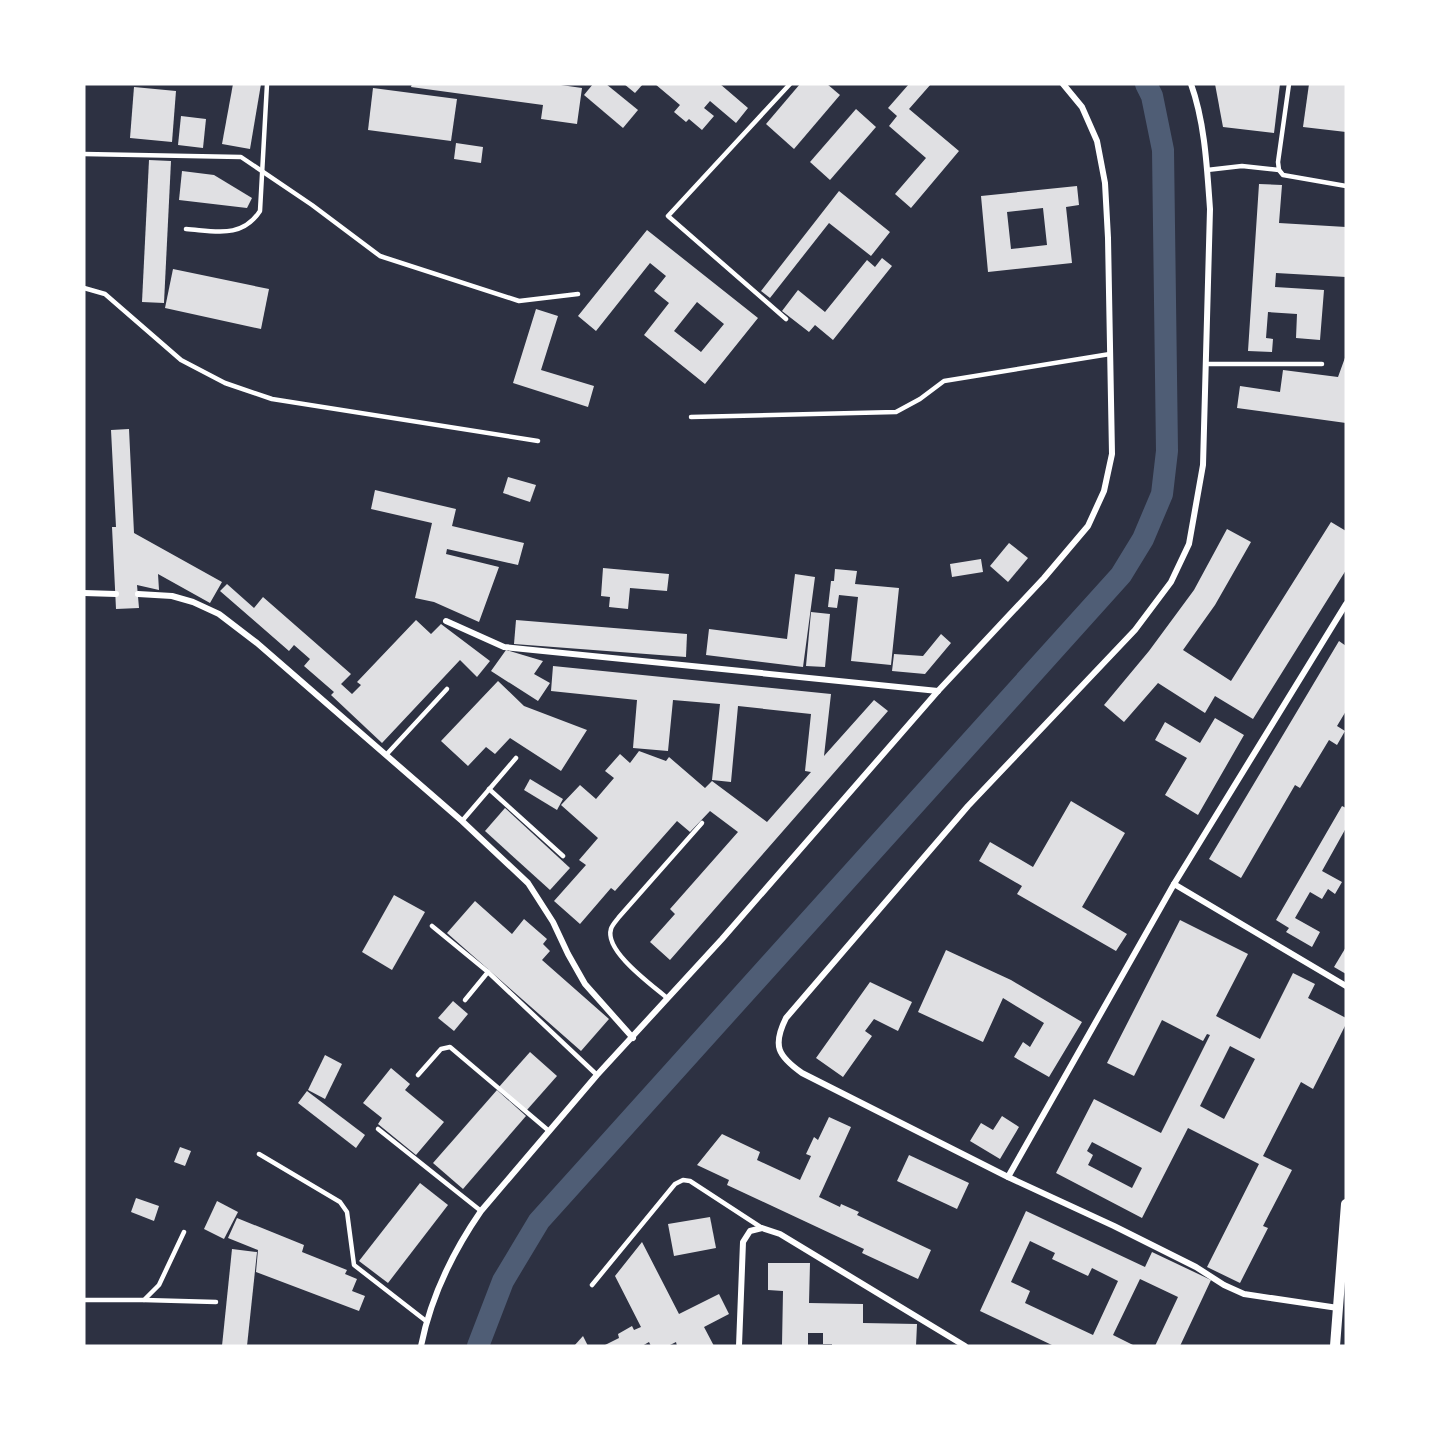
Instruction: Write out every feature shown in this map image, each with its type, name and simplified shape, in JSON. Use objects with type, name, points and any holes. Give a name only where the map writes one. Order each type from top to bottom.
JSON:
[{"type":"street","points":[[422,1346],[426,1321],[441,1278],[481,1211],[597,1075],[722,939],[938,691],[1044,578],[1088,526],[1104,491],[1112,454],[1105,183],[1097,141],[1082,107],[1063,84]]},
{"type":"street","points":[[1191,84],[1208,170],[1210,209],[1203,465],[1189,544],[1171,582],[1135,630],[968,806],[786,1018],[780,1031],[779,1052],[787,1063],[802,1073],[1008,1177],[1196,1267],[1224,1285],[1244,1294],[1338,1308]]},
{"type":"street","points":[[84,594],[116,594]]},
{"type":"street","points":[[138,594],[172,596],[193,602],[219,614],[257,643],[462,820],[528,883],[553,922],[585,984],[633,1038]]},
{"type":"street","points":[[1008,1177],[1174,884],[1346,604]]},
{"type":"street","points":[[446,621],[504,647],[938,691]]},
{"type":"street","points":[[1174,884],[1346,986]]},
{"type":"street","points":[[1335,1346],[1346,1204]]},
{"type":"street","points":[[739,1346],[743,1242],[750,1231],[762,1228],[780,1234],[965,1346]]},
{"type":"lane","points":[[186,229],[226,232],[239,229],[253,221],[260,211],[267,84]]},
{"type":"lane","points":[[786,319],[668,216],[790,84]]},
{"type":"lane","points":[[1289,84],[1278,162],[1279,170],[1283,175],[1346,186]]},
{"type":"lane","points":[[84,154],[241,158],[312,205],[380,256],[519,301],[578,294]]},
{"type":"lane","points":[[1208,170],[1242,166],[1279,170]]},
{"type":"lane","points":[[84,288],[105,294],[181,360],[225,383],[244,390],[272,399],[538,441]]},
{"type":"lane","points":[[691,417],[896,412],[920,399],[944,381],[1110,354]]},
{"type":"lane","points":[[1207,364],[1323,364]]},
{"type":"lane","points":[[386,754],[447,689]]},
{"type":"lane","points":[[462,820],[516,758]]},
{"type":"lane","points":[[489,789],[563,856]]},
{"type":"lane","points":[[668,998],[625,961],[611,941],[611,929],[619,916],[702,823]]},
{"type":"lane","points":[[432,926],[488,972],[597,1075]]},
{"type":"lane","points":[[465,1000],[488,972]]},
{"type":"lane","points":[[418,1075],[441,1049],[450,1047],[549,1131]]},
{"type":"lane","points":[[378,1129],[481,1211]]},
{"type":"lane","points":[[259,1154],[340,1202],[347,1212],[354,1265],[426,1321]]},
{"type":"lane","points":[[592,1285],[675,1184],[683,1180],[690,1181],[762,1228]]},
{"type":"lane","points":[[144,1300],[159,1285],[184,1232]]},
{"type":"lane","points":[[84,1300],[216,1302]]},
{"type":"building","points":[[233,84],[261,84],[250,149],[222,144]]},
{"type":"building","points":[[412,84],[554,84],[582,88],[577,124],[541,119],[543,105],[411,87]]},
{"type":"building","points":[[593,84],[606,84],[638,110],[623,128],[584,95]]},
{"type":"building","points":[[624,84],[643,84],[635,93]]},
{"type":"building","points":[[655,84],[720,84],[748,108],[736,123],[710,101],[704,108],[714,116],[702,130],[689,119],[686,122],[674,112],[680,105]]},
{"type":"building","points":[[800,84],[827,84],[840,95],[794,149],[766,124]]},
{"type":"building","points":[[909,84],[931,84],[909,109],[959,151],[911,208],[895,194],[926,158],[889,126],[897,116],[888,108]]},
{"type":"building","points":[[1215,84],[1280,84],[1274,133],[1223,127]]},
{"type":"building","points":[[1309,84],[1346,84],[1346,132],[1303,127]]},
{"type":"building","points":[[134,87],[176,91],[172,142],[130,138]]},
{"type":"building","points":[[373,88],[457,99],[451,141],[368,130]]},
{"type":"building","points":[[856,109],[876,127],[830,180],[810,162]]},
{"type":"building","points":[[181,116],[206,119],[203,148],[178,145]]},
{"type":"building","points":[[456,143],[483,147],[481,163],[454,159]]},
{"type":"building","points":[[149,160],[171,161],[164,303],[142,302]]},
{"type":"building","points":[[182,171],[214,175],[252,198],[247,208],[179,200]]},
{"type":"building","points":[[1259,184],[1282,185],[1279,223],[1346,227],[1346,277],[1276,273],[1275,287],[1324,290],[1320,340],[1296,338],[1297,314],[1268,312],[1266,338],[1273,339],[1272,352],[1248,351]]},
{"type":"building","points":[[1077,186],[1079,205],[1066,207],[1072,263],[988,272],[981,196]],"holes":[[[1043,208],[1047,245],[1011,249],[1007,212]]]},
{"type":"building","points":[[839,191],[890,232],[871,256],[829,223],[770,298],[761,291]]},
{"type":"building","points":[[647,230],[758,318],[705,384],[644,335],[669,303],[654,291],[666,276],[650,263],[596,331],[578,316]],"holes":[[[697,302],[724,324],[701,352],[674,331]]]},
{"type":"building","points":[[882,258],[892,266],[833,340],[815,325],[809,332],[782,311],[798,290],[825,312],[867,260],[875,267]]},
{"type":"building","points":[[173,269],[269,289],[261,329],[165,308]]},
{"type":"building","points":[[536,309],[558,316],[541,370],[594,386],[588,407],[513,383]]},
{"type":"building","points":[[1346,355],[1346,423],[1237,408],[1240,386],[1280,392],[1283,370],[1338,377]]},
{"type":"building","points":[[129,429],[134,533],[222,582],[210,603],[158,574],[159,590],[137,585],[139,608],[116,609],[112,527],[116,527],[111,430]]},
{"type":"building","points":[[508,477],[536,485],[530,502],[503,493]]},
{"type":"building","points":[[375,490],[456,509],[452,526],[524,543],[518,565],[447,549],[446,554],[499,567],[479,622],[434,602],[415,598],[432,523],[371,509]]},
{"type":"building","points":[[1331,522],[1346,531],[1346,570],[1253,719],[1215,696],[1205,713],[1158,683],[1124,722],[1104,705],[1149,651],[1194,590],[1227,529],[1251,542],[1215,605],[1183,650],[1231,681]]},
{"type":"building","points":[[1009,543],[1028,558],[1008,582],[990,566]]},
{"type":"building","points":[[981,559],[983,572],[952,577],[950,564]]},
{"type":"building","points":[[603,568],[669,574],[667,591],[630,588],[628,609],[609,607],[610,597],[601,596]]},
{"type":"building","points":[[835,569],[857,571],[855,584],[899,588],[891,665],[851,661],[858,597],[839,595],[837,608],[828,607]]},
{"type":"building","points":[[795,574],[815,577],[803,667],[706,655],[709,629],[787,639]]},
{"type":"building","points":[[227,584],[254,608],[263,597],[351,674],[341,684],[352,694],[361,685],[357,682],[416,620],[431,634],[441,624],[490,661],[477,677],[460,660],[382,743],[331,695],[334,692],[304,666],[310,659],[294,645],[289,651],[220,591]]},
{"type":"building","points":[[811,612],[830,614],[825,667],[806,666]]},
{"type":"building","points":[[516,620],[687,634],[686,657],[514,644]]},
{"type":"building","points":[[941,634],[951,643],[925,674],[892,671],[894,654],[923,656]]},
{"type":"building","points":[[1339,641],[1346,646],[1346,711],[1337,726],[1345,731],[1337,745],[1329,740],[1300,788],[1295,785],[1241,878],[1209,859]]},
{"type":"building","points":[[506,650],[543,661],[534,674],[550,683],[538,701],[491,671]]},
{"type":"building","points":[[553,666],[831,694],[824,756],[874,700],[888,711],[670,960],[650,942],[675,914],[670,909],[738,832],[710,811],[690,832],[677,821],[615,891],[611,888],[580,924],[554,901],[586,865],[579,860],[598,838],[561,805],[580,785],[596,799],[614,778],[605,771],[620,754],[630,763],[639,751],[666,761],[669,757],[705,788],[712,781],[767,822],[811,772],[805,771],[811,714],[738,706],[731,782],[712,780],[720,704],[673,700],[668,751],[633,748],[637,700],[551,691]]},
{"type":"building","points":[[498,681],[524,706],[587,730],[561,771],[510,738],[495,754],[486,747],[468,766],[441,741]]},
{"type":"building","points":[[1215,718],[1244,735],[1198,815],[1165,795],[1187,758],[1155,740],[1165,722],[1200,743]]},
{"type":"building","points":[[530,779],[563,799],[557,810],[524,790]]},
{"type":"building","points":[[1071,801],[1125,833],[1082,907],[1127,934],[1116,951],[1017,894],[1022,886],[979,861],[990,842],[1033,867]]},
{"type":"building","points":[[1342,806],[1346,808],[1346,828],[1322,871],[1342,882],[1335,894],[1328,889],[1322,899],[1310,892],[1295,918],[1320,932],[1312,947],[1286,932],[1289,928],[1276,920]]},
{"type":"building","points":[[505,808],[570,868],[550,890],[485,831]]},
{"type":"building","points":[[394,895],[425,912],[392,970],[362,952]]},
{"type":"building","points":[[475,901],[512,934],[524,919],[547,939],[543,944],[550,951],[542,960],[609,1019],[581,1051],[447,933]]},
{"type":"building","points":[[1180,920],[1248,954],[1216,1016],[1260,1039],[1293,973],[1315,984],[1308,998],[1346,1018],[1346,1024],[1313,1089],[1301,1082],[1263,1156],[1292,1170],[1263,1226],[1268,1228],[1240,1283],[1207,1267],[1259,1164],[1188,1128],[1142,1218],[1056,1173],[1094,1099],[1161,1133],[1210,1035],[1207,1034],[1203,1041],[1162,1020],[1134,1076],[1107,1063]],"holes":[[[1230,1046],[1255,1059],[1224,1119],[1200,1106]],[[1092,1142],[1142,1168],[1132,1188],[1088,1165],[1093,1155],[1087,1151]]]},
{"type":"building","points":[[1346,947],[1346,974],[1334,967]]},
{"type":"building","points":[[946,950],[1011,980],[1082,1022],[1049,1077],[1014,1057],[1023,1042],[1030,1047],[1044,1023],[1003,998],[983,1042],[918,1012]]},
{"type":"building","points":[[870,982],[912,1002],[898,1031],[874,1019],[865,1031],[872,1036],[843,1077],[816,1058]]},
{"type":"building","points":[[453,1001],[468,1014],[454,1031],[438,1018]]},
{"type":"building","points":[[530,1052],[557,1076],[526,1111],[499,1087]]},
{"type":"building","points":[[325,1055],[342,1064],[325,1099],[308,1090]]},
{"type":"building","points":[[391,1068],[410,1084],[405,1090],[444,1122],[416,1155],[378,1124],[382,1118],[363,1103]]},
{"type":"building","points":[[497,1090],[526,1116],[463,1189],[433,1163]]},
{"type":"building","points":[[307,1091],[365,1135],[356,1148],[298,1103]]},
{"type":"building","points":[[1002,1116],[1019,1127],[1000,1159],[970,1141],[981,1123],[993,1130]]},
{"type":"building","points":[[829,1117],[851,1127],[819,1197],[840,1207],[841,1204],[859,1212],[857,1215],[931,1250],[918,1279],[862,1253],[864,1249],[727,1185],[729,1180],[697,1165],[722,1134],[760,1152],[757,1160],[800,1180],[811,1156],[806,1154],[814,1137],[818,1140]]},
{"type":"building","points":[[180,1147],[191,1151],[185,1166],[174,1162]]},
{"type":"building","points":[[909,1155],[969,1183],[957,1209],[897,1181]]},
{"type":"building","points":[[420,1183],[448,1205],[388,1283],[359,1261]]},
{"type":"building","points":[[136,1198],[159,1206],[154,1221],[131,1212]]},
{"type":"building","points":[[217,1201],[238,1212],[224,1239],[204,1229]]},
{"type":"building","points":[[1026,1211],[1145,1267],[1152,1252],[1211,1280],[1180,1346],[1155,1346],[1178,1297],[1140,1279],[1113,1335],[1135,1346],[1054,1346],[980,1311]],"holes":[[[1030,1241],[1055,1253],[1052,1259],[1088,1276],[1092,1268],[1118,1281],[1093,1335],[1025,1303],[1030,1291],[1011,1282]]]},
{"type":"building","points":[[710,1217],[716,1248],[674,1256],[668,1224]]},
{"type":"building","points":[[237,1218],[304,1245],[302,1252],[347,1270],[345,1274],[357,1279],[352,1291],[365,1296],[359,1311],[256,1272],[258,1250],[228,1238]]},
{"type":"building","points":[[642,1242],[679,1314],[719,1294],[729,1314],[704,1327],[714,1346],[677,1346],[676,1342],[668,1346],[651,1346],[649,1342],[642,1346],[603,1346],[619,1338],[618,1334],[632,1326],[634,1330],[641,1327],[615,1276]]},
{"type":"building","points":[[232,1249],[257,1252],[247,1346],[222,1346]]},
{"type":"building","points":[[768,1263],[810,1263],[809,1303],[863,1304],[863,1323],[917,1324],[916,1346],[832,1346],[832,1344],[823,1344],[823,1333],[808,1333],[808,1346],[782,1345],[783,1291],[768,1290]]},
{"type":"building","points":[[583,1336],[588,1346],[574,1346]]},
{"type":"waterway","points":[[478,1346],[503,1281],[539,1221],[1121,575],[1143,539],[1162,494],[1167,451],[1163,150],[1152,96],[1146,84]]}]
